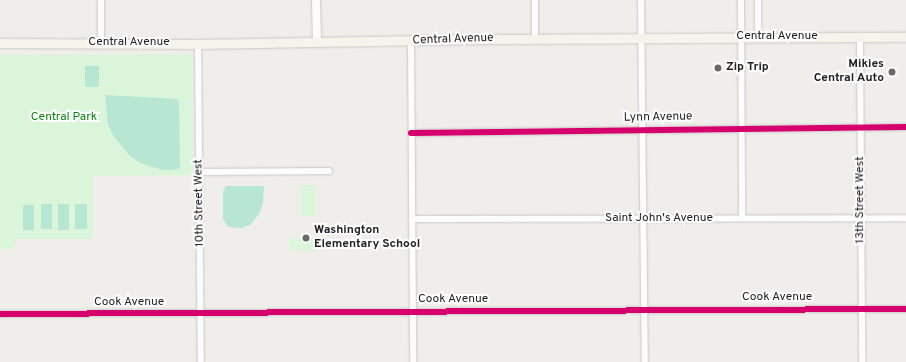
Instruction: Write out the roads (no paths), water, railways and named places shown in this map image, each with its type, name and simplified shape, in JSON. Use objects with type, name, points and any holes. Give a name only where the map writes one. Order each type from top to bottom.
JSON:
[{"type":"main road","name":"Central Avenue","points":[[0,43],[198,44],[535,38],[906,37]]},
{"type":"street","points":[[101,0],[101,43]]},
{"type":"street","points":[[316,0],[317,42]]},
{"type":"street","points":[[535,0],[535,38]]},
{"type":"street","points":[[640,0],[645,362]]},
{"type":"street","points":[[741,0],[742,218]]},
{"type":"street","points":[[758,0],[758,37]]},
{"type":"street","name":"13th Street West","points":[[860,37],[862,362]]},
{"type":"street","points":[[411,41],[413,362]]},
{"type":"street","name":"10th Street West","points":[[198,44],[202,362]]},
{"type":"street","name":"Lynn Avenue","points":[[411,133],[906,127]]},
{"type":"street","points":[[200,172],[329,171]]},
{"type":"street","name":"Saint John's Avenue","points":[[412,219],[906,218]]},
{"type":"street","name":"Cook Avenue","points":[[0,314],[906,309]]},
{"type":"place","name":"Zip Trip","points":[[718,68]]},
{"type":"place","name":"Mikies Central Auto","points":[[892,72]]},
{"type":"place","name":"Washington Elementary School","points":[[306,238]]},
{"type":"park label","name":"Central Park","points":[[64,118]]}]
